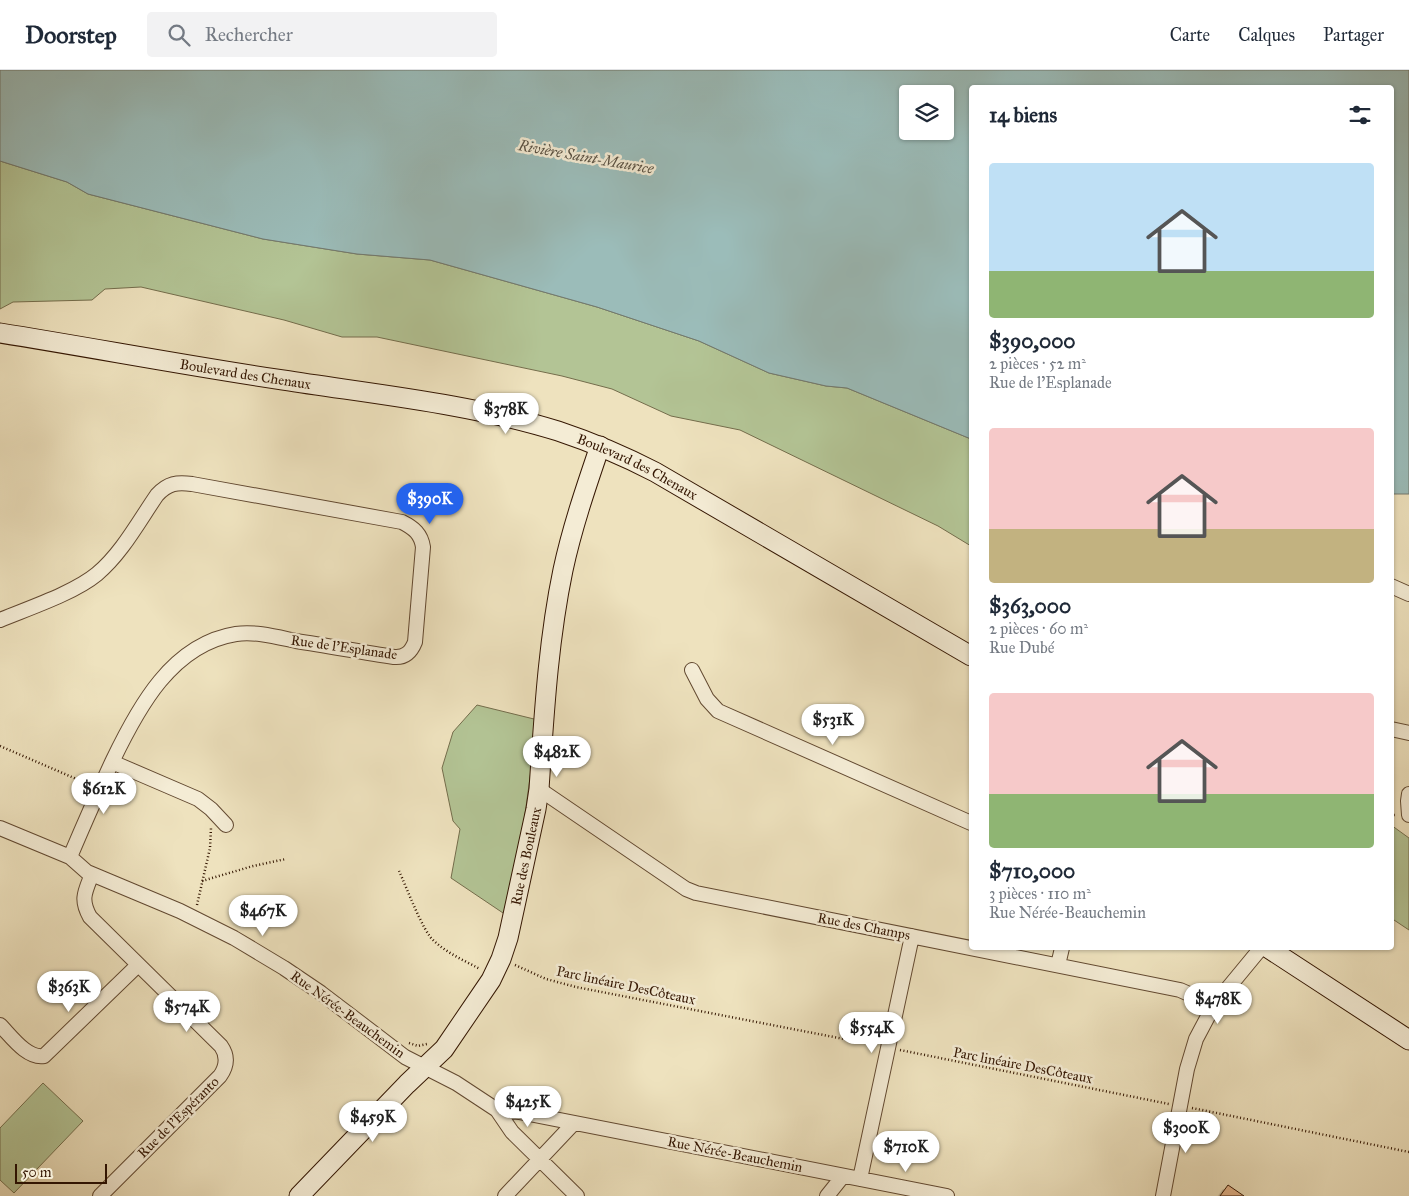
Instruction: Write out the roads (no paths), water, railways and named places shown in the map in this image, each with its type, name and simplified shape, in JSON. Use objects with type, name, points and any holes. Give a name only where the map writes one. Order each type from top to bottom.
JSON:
[{"type":"street","name":"Boulevard des Chenaux","points":[[0,333],[489,414],[558,431],[600,446],[655,472],[969,655]]},
{"type":"street","name":"Rue des Bouleaux","points":[[300,1196],[449,1043],[491,980],[501,959],[511,926],[539,789],[550,653],[560,585],[574,526],[600,446]]},
{"type":"street","name":"Rue de l'Esplanade","points":[[0,620],[76,588],[97,574],[117,552],[162,489],[175,483],[192,484],[395,520],[409,526],[419,534],[423,547],[415,642],[410,652],[406,655],[394,657],[253,634],[237,634],[208,642],[168,673],[145,700],[136,714],[99,788],[70,857]]},
{"type":"street","points":[[1394,587],[1409,594]]},
{"type":"street","points":[[692,670],[710,703],[718,711],[969,822]]},
{"type":"street","points":[[1394,730],[1409,733]]},
{"type":"street","points":[[112,762],[198,799],[211,809],[226,825]]},
{"type":"street","name":"Rue des Champs","points":[[539,789],[690,891],[969,947]]},
{"type":"street","points":[[1409,794],[1409,816]]},
{"type":"street","name":"Rue Nérée-Beauchemin","points":[[0,828],[70,857],[92,874],[180,912],[255,950],[321,993],[399,1053],[456,1083],[497,1110],[519,1112],[947,1196]]},
{"type":"street","name":"Rue de l'Espéranto","points":[[92,874],[84,897],[86,910],[90,917],[221,1046],[226,1063],[220,1076],[100,1196]]},
{"type":"street","points":[[860,1179],[912,936]]},
{"type":"street","name":"Rue des Champs","points":[[982,950],[1180,990],[1214,1005]]},
{"type":"street","points":[[1058,965],[1062,950]]},
{"type":"street","points":[[1163,1196],[1187,1069],[1196,1038],[1214,1005],[1259,950]]},
{"type":"street","points":[[1271,950],[1409,1040]]},
{"type":"street","points":[[0,1025],[28,1052],[37,1056],[44,1056],[138,965]]},
{"type":"street","points":[[497,1110],[510,1129],[577,1196]]},
{"type":"street","points":[[505,1196],[574,1123]]},
{"type":"street","points":[[827,1196],[843,1176]]},
{"type":"water","name":"Rivière Saint-Maurice","points":[[0,70],[1409,70],[1409,494],[1394,494],[1394,85],[969,85],[969,438],[847,388],[826,386],[769,373],[699,341],[597,307],[430,260],[357,254],[263,239],[88,194],[67,182],[0,161]]}]
